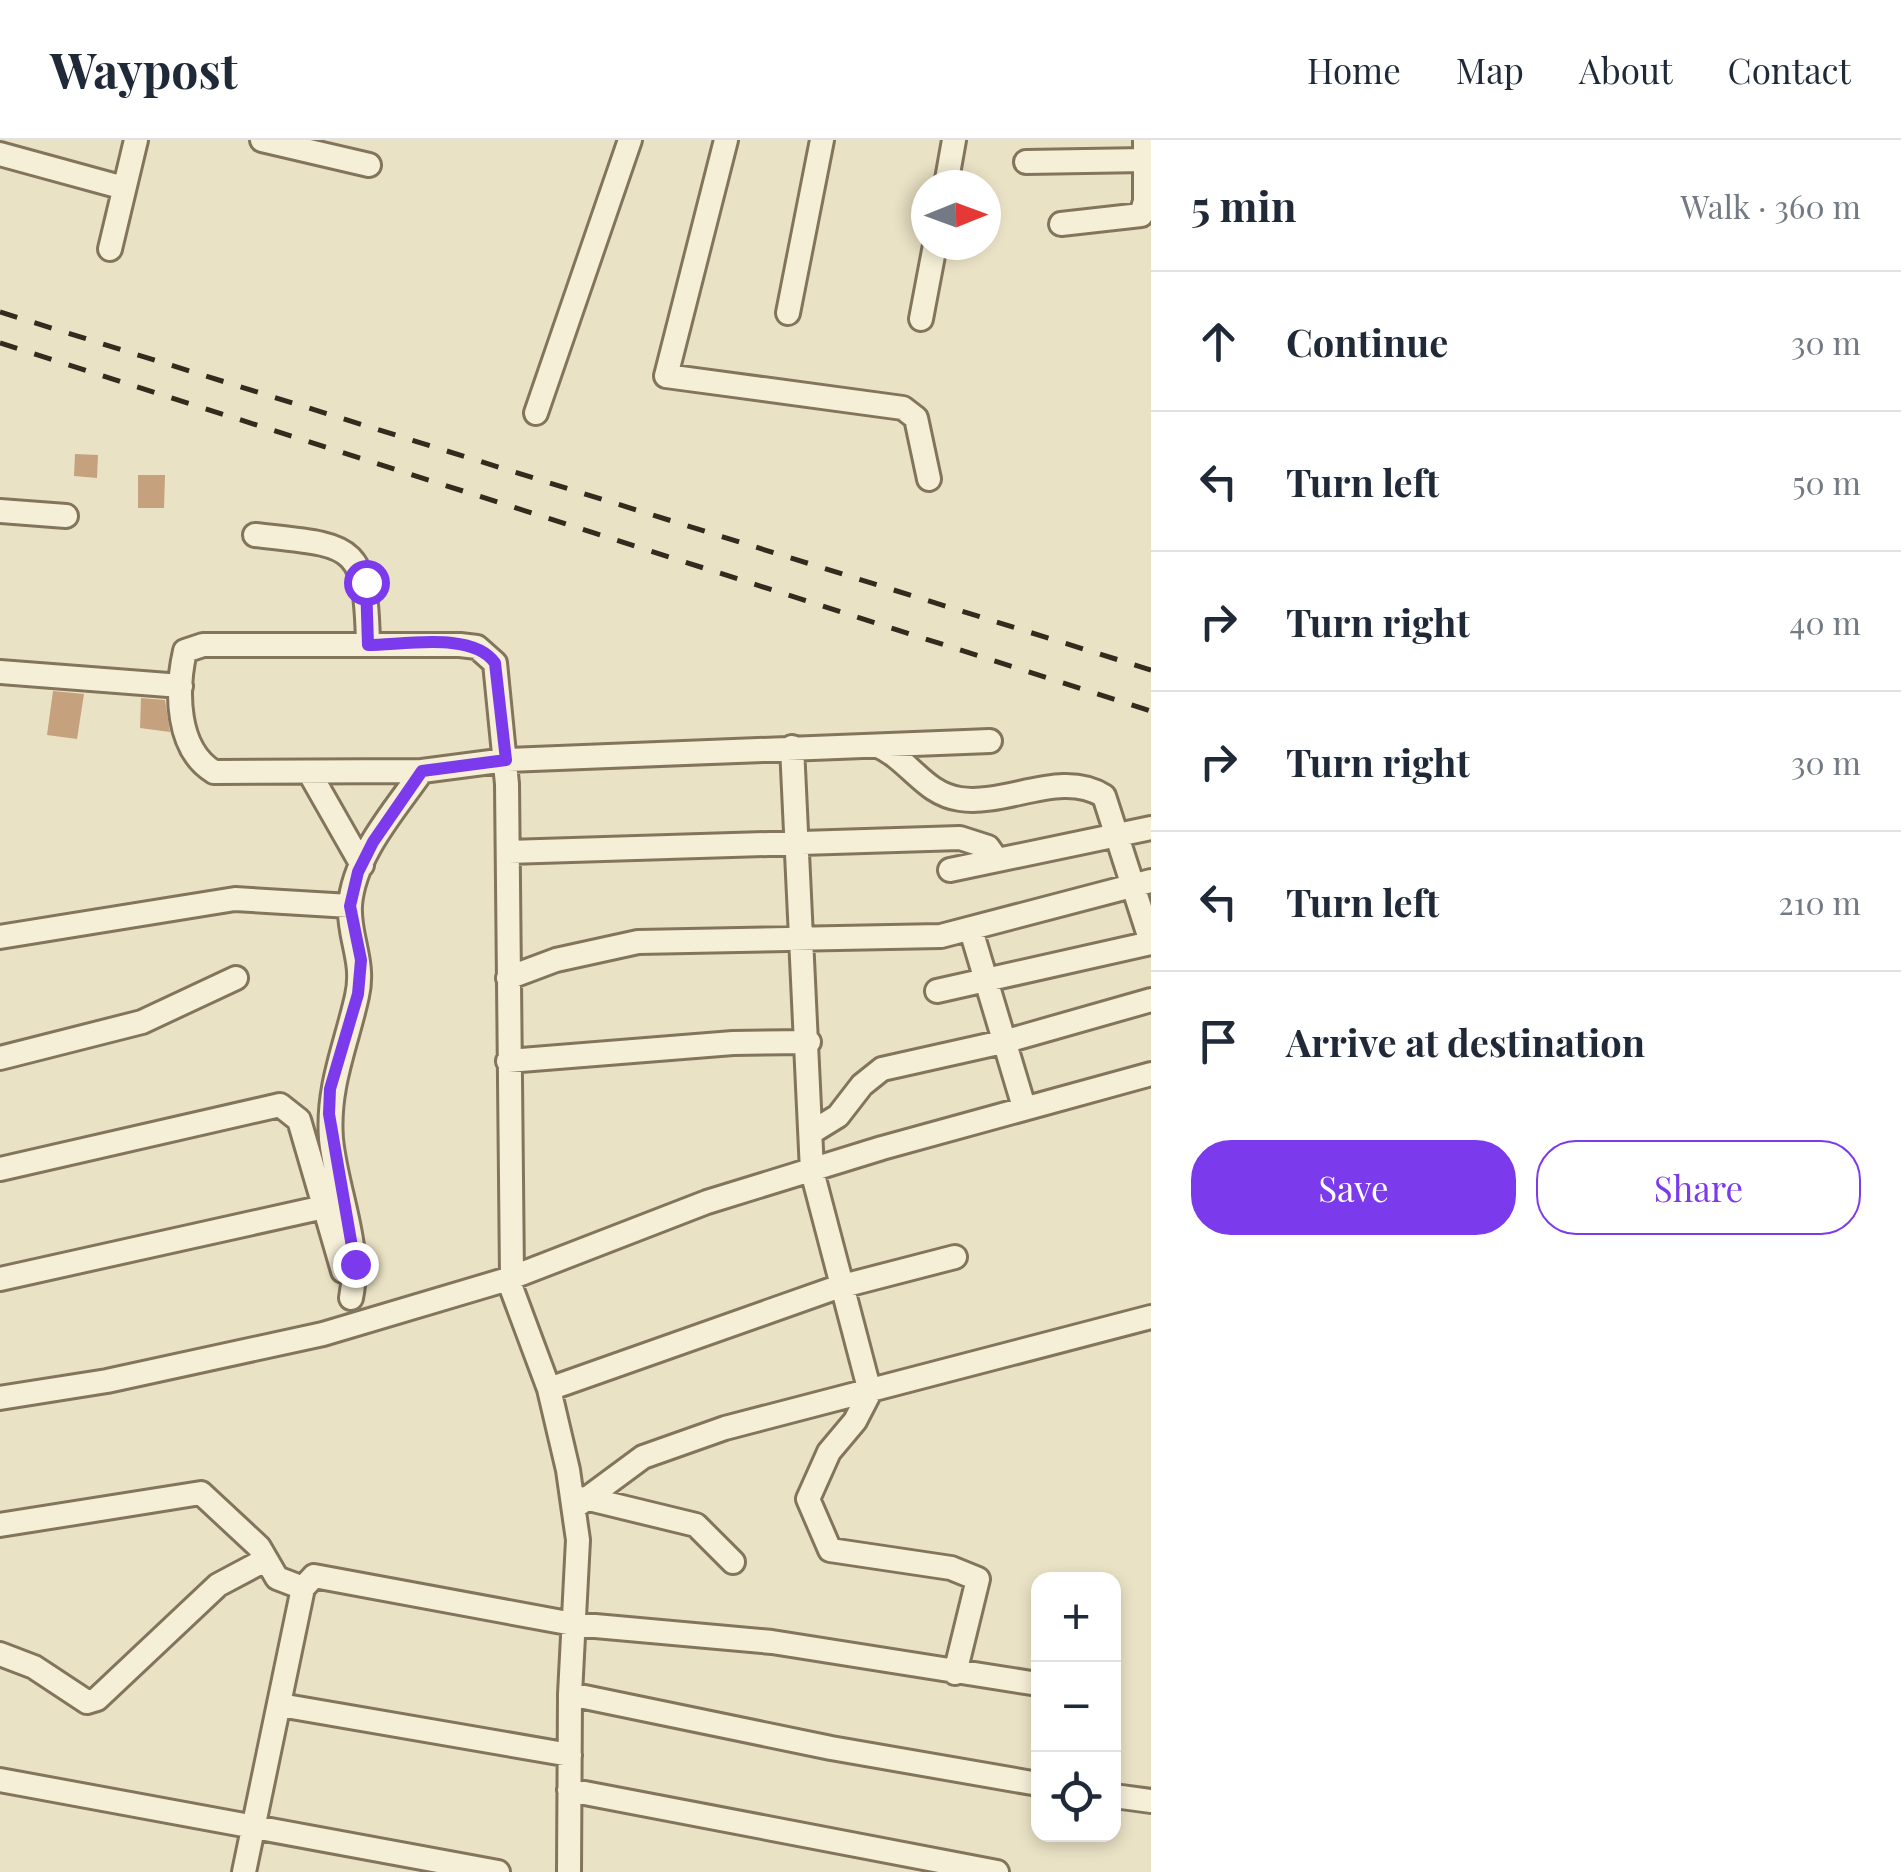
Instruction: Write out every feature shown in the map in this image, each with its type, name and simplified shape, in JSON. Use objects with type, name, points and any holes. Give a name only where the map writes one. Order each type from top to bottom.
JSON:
[{"type":"street","points":[[110,249],[136,140]]},
{"type":"street","points":[[262,140],[370,166]]},
{"type":"street","points":[[536,413],[630,140]]},
{"type":"street","points":[[726,140],[666,376],[904,408],[916,418],[929,479]]},
{"type":"street","points":[[788,313],[822,140]]},
{"type":"street","points":[[949,170],[954,140]]},
{"type":"street","points":[[1026,162],[1145,150],[1141,216],[1061,224]]},
{"type":"street","points":[[0,154],[124,188]]},
{"type":"street","points":[[921,319],[932,260]]},
{"type":"street","points":[[0,511],[66,516]]},
{"type":"street","points":[[255,536],[338,548],[354,556],[366,582],[368,645]]},
{"type":"street","points":[[569,1872],[570,1694],[579,1503],[548,1389],[510,1278],[506,760],[495,663],[488,654],[460,645],[203,645],[185,651],[180,686],[186,738],[201,764],[227,773],[422,771],[506,760],[990,740]]},
{"type":"street","points":[[0,672],[180,686]]},
{"type":"street","points":[[875,744],[895,754],[927,787],[964,800],[1080,785],[1092,788],[1104,796],[1112,832],[1141,884],[1151,943],[938,991]]},
{"type":"street","points":[[792,747],[812,1171],[870,1392],[855,1422],[830,1452],[808,1499],[830,1550],[951,1568],[978,1580],[955,1674]]},
{"type":"street","points":[[351,1298],[355,1264],[329,1114],[330,1089],[358,994],[361,960],[350,906],[362,865],[422,771]]},
{"type":"street","points":[[309,772],[362,865]]},
{"type":"street","points":[[950,870],[1112,832],[1151,828]]},
{"type":"street","points":[[508,852],[798,840],[960,838],[988,847],[997,860]]},
{"type":"street","points":[[508,978],[556,960],[638,942],[906,939],[971,930],[1141,884]]},
{"type":"street","points":[[0,937],[235,899],[350,906]]},
{"type":"street","points":[[971,930],[1024,1107]]},
{"type":"street","points":[[0,1058],[142,1022],[236,978]]},
{"type":"street","points":[[812,1132],[838,1116],[873,1073],[1007,1041],[1151,1000]]},
{"type":"street","points":[[508,1061],[808,1042]]},
{"type":"street","points":[[0,1398],[107,1381],[356,1323],[510,1278],[608,1237],[812,1171],[1024,1107],[1151,1074]]},
{"type":"street","points":[[0,1169],[280,1106],[299,1120],[356,1323]]},
{"type":"street","points":[[0,1278],[324,1206]]},
{"type":"street","points":[[548,1389],[842,1286],[955,1258]]},
{"type":"street","points":[[579,1503],[643,1457],[725,1428],[1151,1318]]},
{"type":"street","points":[[0,1525],[200,1493],[259,1547],[264,1560],[284,1584],[303,1588]]},
{"type":"street","points":[[579,1503],[675,1516],[696,1525],[734,1562]]},
{"type":"street","points":[[0,1654],[34,1667],[86,1702],[97,1698],[218,1585],[264,1560]]},
{"type":"street","points":[[244,1872],[303,1588],[308,1579],[318,1576],[574,1624],[772,1642],[1031,1683]]},
{"type":"street","points":[[570,1694],[831,1748],[1031,1783]]},
{"type":"street","points":[[280,1706],[570,1755]]},
{"type":"street","points":[[0,1780],[498,1872]]},
{"type":"street","points":[[569,1790],[997,1872]]},
{"type":"street","points":[[1121,1797],[1151,1801]]},
{"type":"building","points":[[75,454],[98,455],[97,478],[74,476]]},
{"type":"building","points":[[138,475],[165,475],[164,508],[138,508]]},
{"type":"building","points":[[53,691],[84,694],[77,739],[47,735]]},
{"type":"building","points":[[141,698],[165,700],[170,732],[140,728]]},
{"type":"railway","points":[[0,312],[1151,670]]},
{"type":"railway","points":[[0,343],[1151,711]]},
{"type":"route","points":[[355,1264],[329,1114],[330,1089],[358,994],[361,960],[350,906],[358,872],[373,842],[422,771],[506,760],[495,663],[488,654],[478,647],[460,645],[368,645],[366,582]]}]
